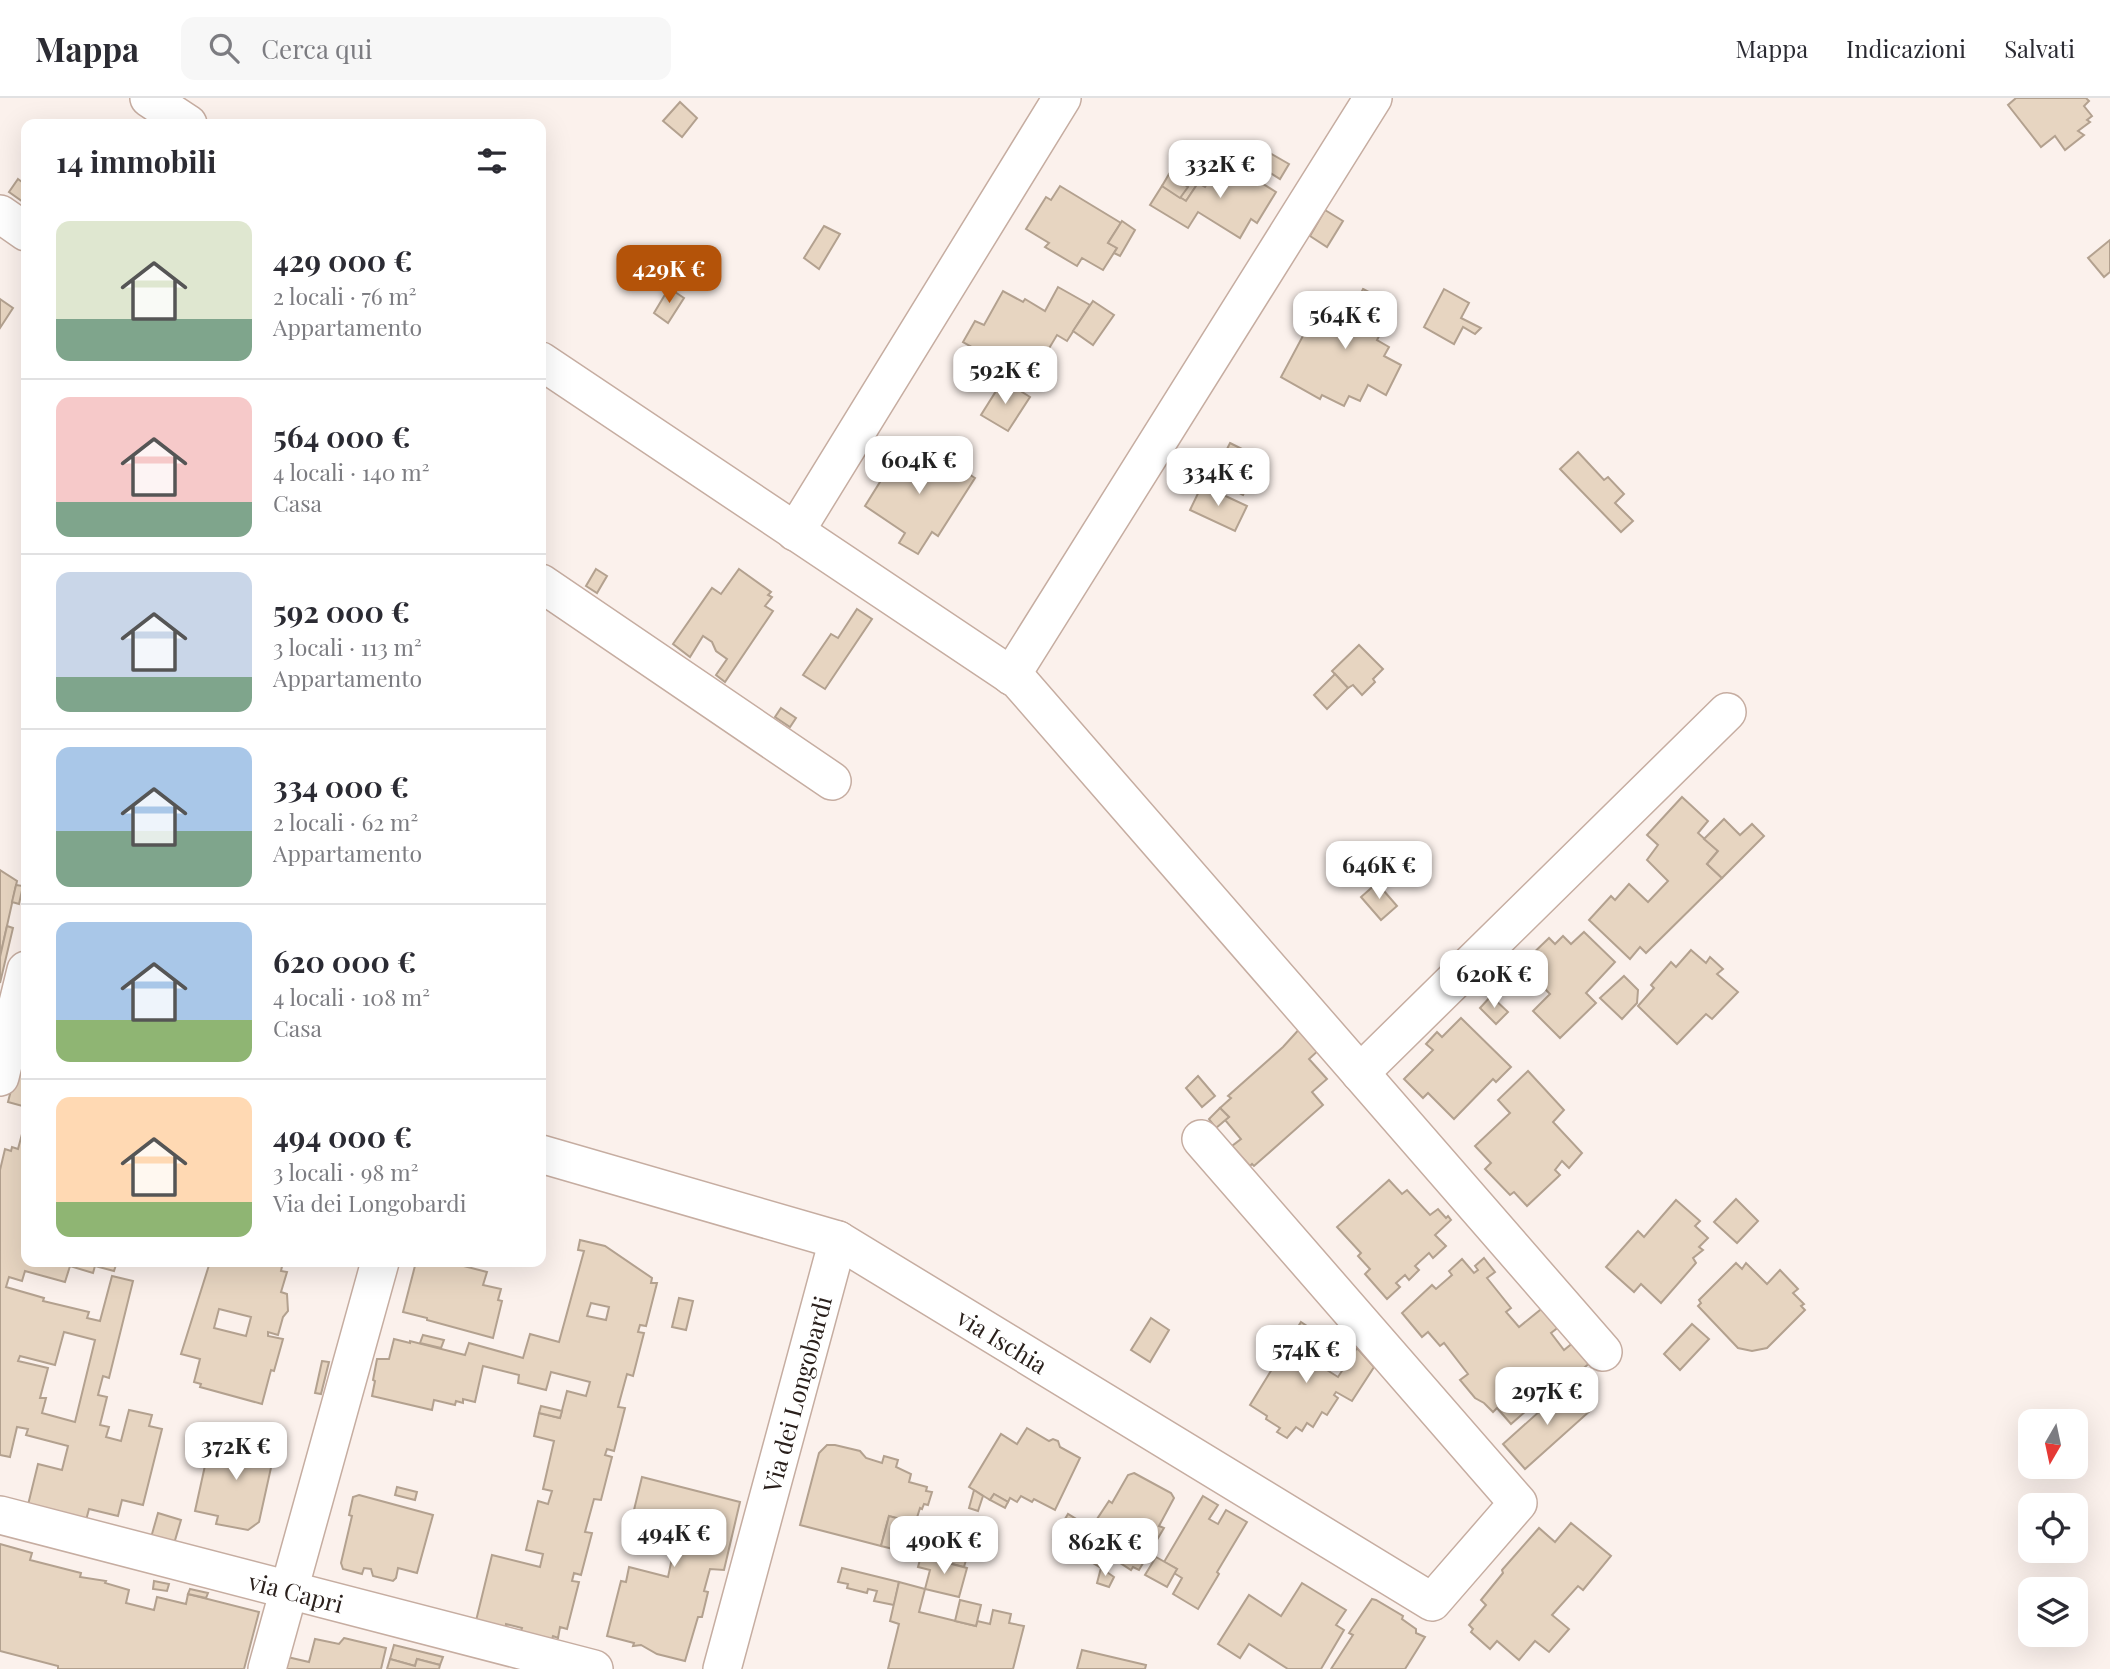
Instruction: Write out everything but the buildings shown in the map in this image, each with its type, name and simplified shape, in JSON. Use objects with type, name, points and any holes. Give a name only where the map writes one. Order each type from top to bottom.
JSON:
[{"type":"street","points":[[149,98],[180,119]]},
{"type":"street","points":[[795,532],[1062,98]]},
{"type":"street","points":[[1011,676],[1373,98]]},
{"type":"street","points":[[0,215],[21,229]]},
{"type":"street","points":[[546,364],[1011,676],[1028,692],[1603,1352]]},
{"type":"street","points":[[546,586],[832,781]]},
{"type":"street","points":[[1360,1073],[1727,712]]},
{"type":"street","points":[[0,1077],[21,990]]},
{"type":"street","name":"via Ischia","points":[[546,1155],[838,1240],[1432,1602],[1518,1503],[1201,1139]]},
{"type":"street","name":"Via dei Longobardi","points":[[722,1669],[838,1240]]},
{"type":"street","points":[[267,1669],[379,1267]]},
{"type":"street","name":"via Capri","points":[[0,1515],[594,1669]]}]
